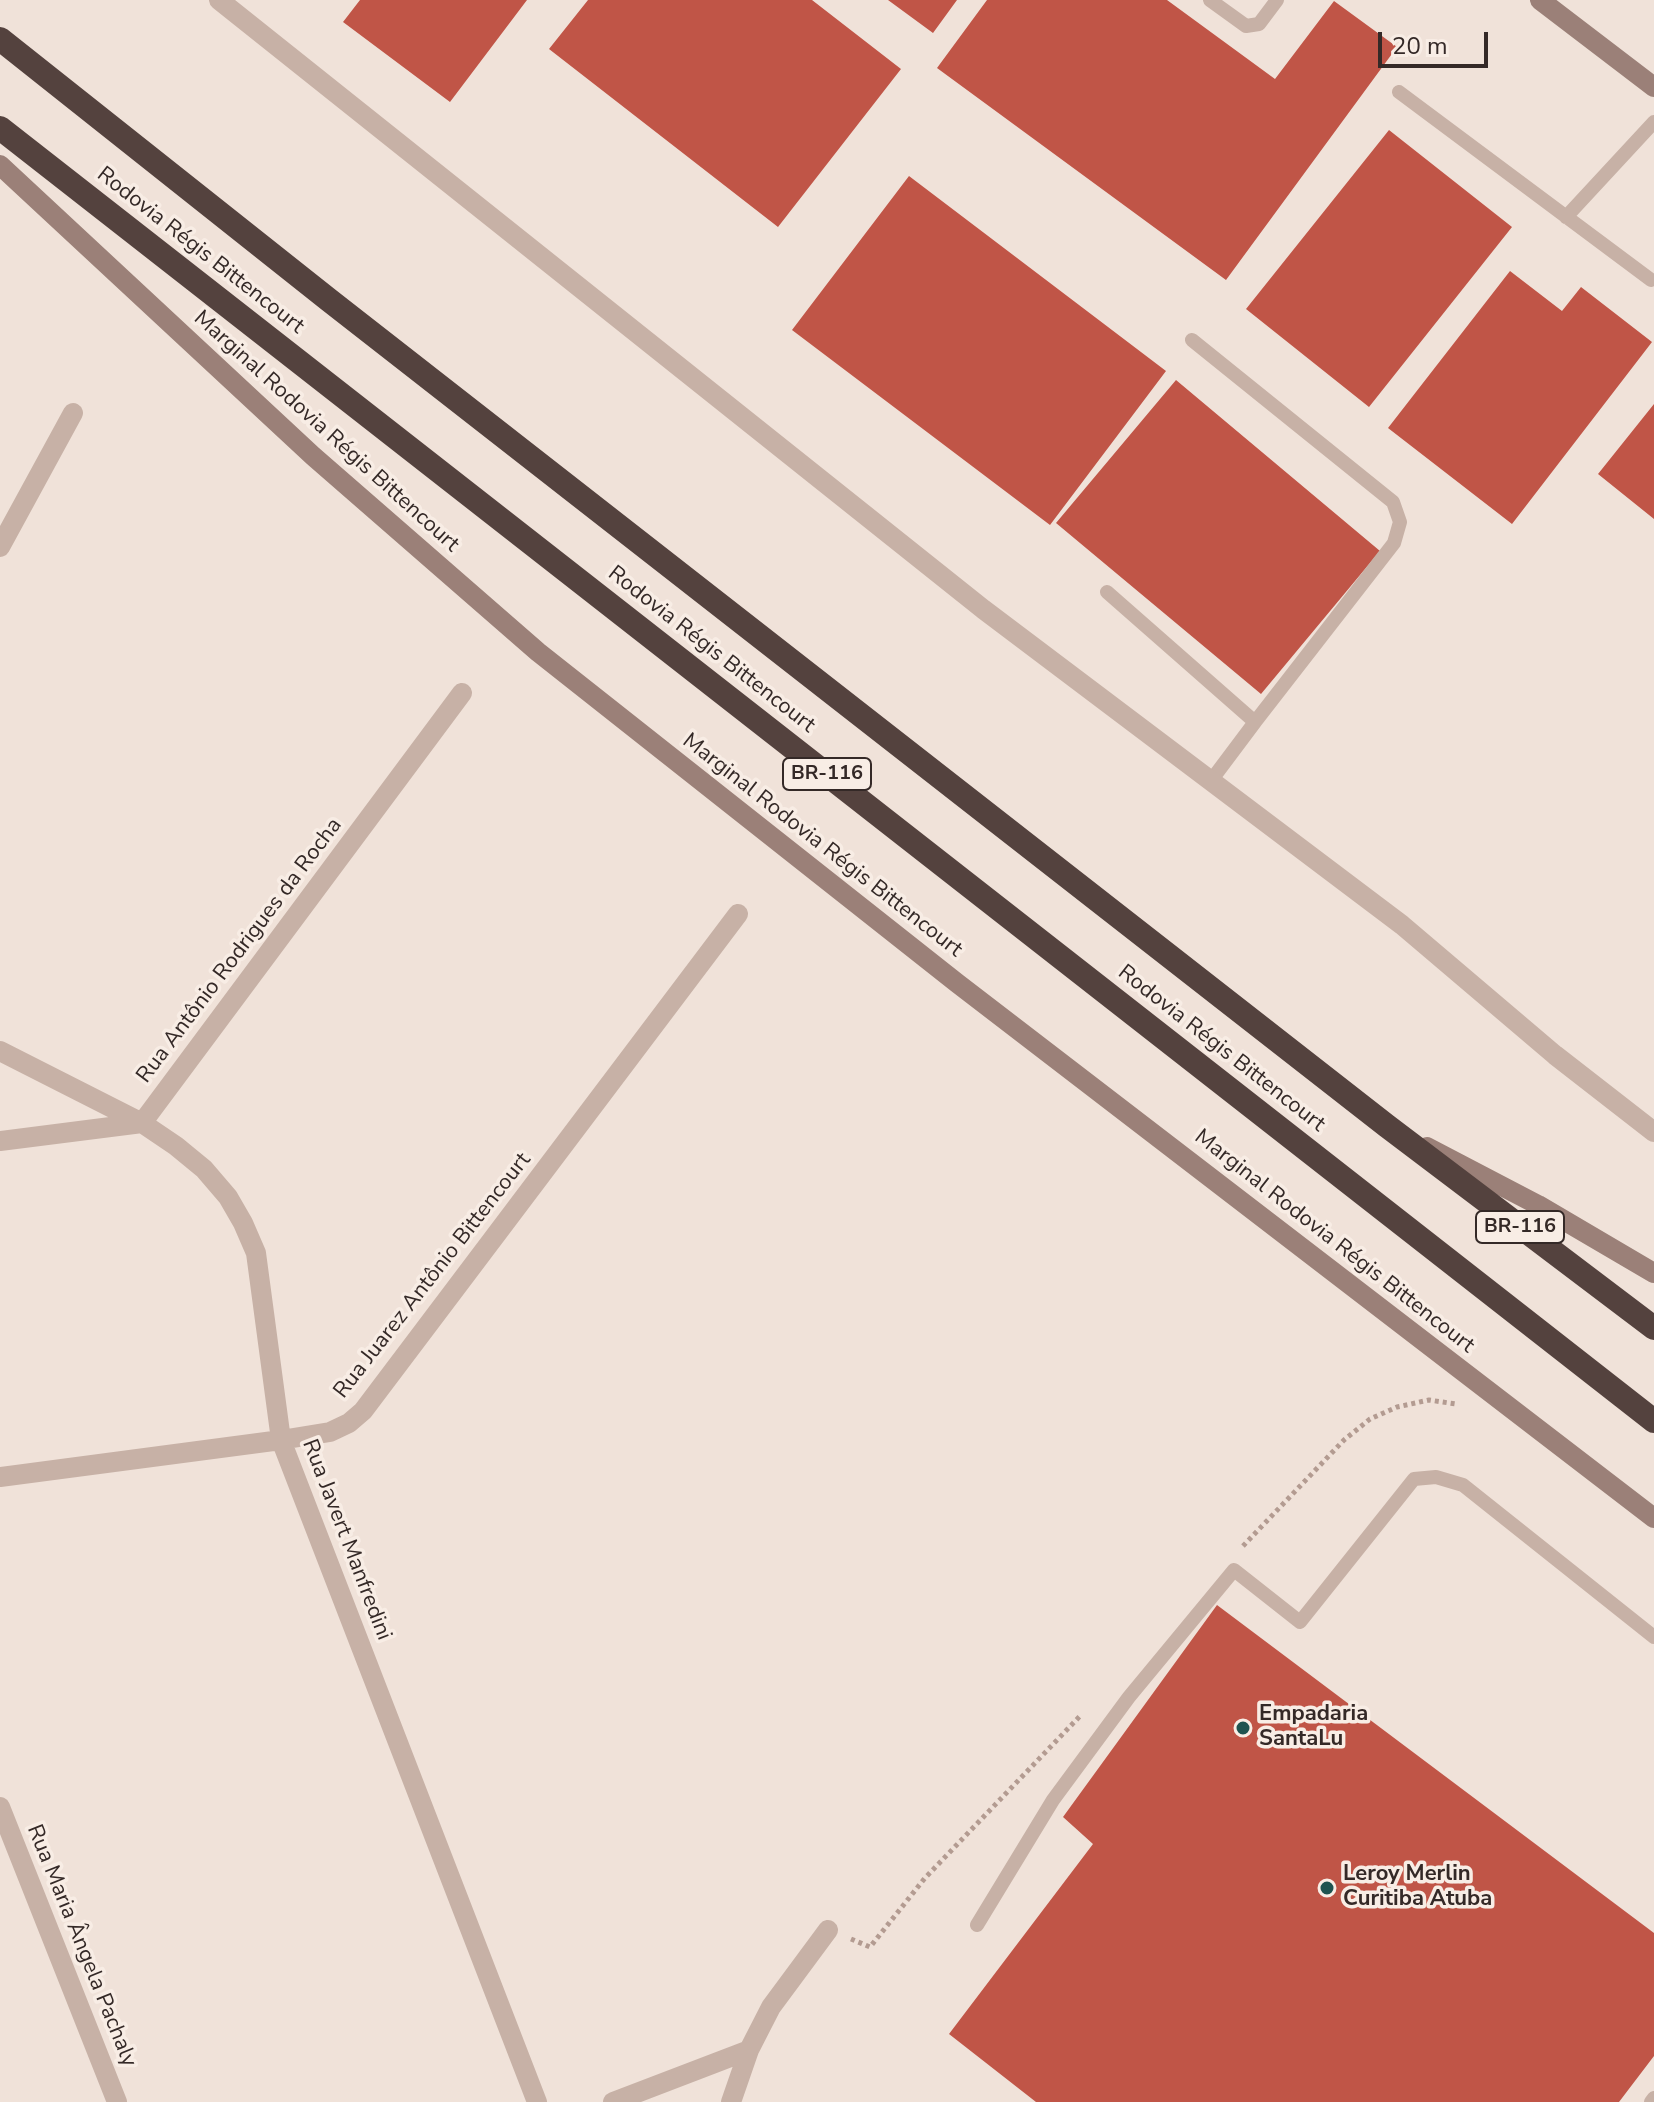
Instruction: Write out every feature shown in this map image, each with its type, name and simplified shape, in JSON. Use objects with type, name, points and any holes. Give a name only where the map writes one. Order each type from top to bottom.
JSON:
[{"type":"highway","name":"Rodovia Régis Bittencourt","points":[[0,39],[329,300],[1387,1126],[1654,1328]]},
{"type":"highway","name":"Rodovia Régis Bittencourt","points":[[0,128],[1654,1421]]},
{"type":"main road","points":[[1540,0],[1654,87]]},
{"type":"main road","name":"Marginal Rodovia Régis Bittencourt","points":[[0,165],[313,456],[538,652],[957,983],[1654,1518]]},
{"type":"main road","points":[[1387,1126],[1538,1205],[1654,1273]]},
{"type":"street","points":[[219,0],[983,609],[1402,925],[1555,1055],[1654,1132]]},
{"type":"street","points":[[0,547],[73,413]]},
{"type":"street","name":"Rua Antônio Rodrigues da Rocha","points":[[142,1123],[462,693]]},
{"type":"street","name":"Rua Juarez Antônio Bittencourt","points":[[0,1477],[330,1432],[363,1411],[738,914]]},
{"type":"street","name":"Rua Javert Manfredini","points":[[0,1051],[142,1123],[204,1169],[228,1197],[243,1223],[256,1253],[281,1440],[537,2102]]},
{"type":"street","points":[[0,1141],[142,1123]]},
{"type":"street","name":"Rua Maria Ângela Pachaly","points":[[0,1807],[117,2102]]},
{"type":"street","points":[[731,2102],[749,2050],[771,2007],[798,1966],[828,1930]]},
{"type":"street","points":[[613,2102],[749,2050]]},
{"type":"lane","points":[[1210,0],[1246,26],[1254,26],[1264,20],[1277,0]]},
{"type":"lane","points":[[1399,92],[1651,280]]},
{"type":"lane","points":[[1566,217],[1654,122]]},
{"type":"lane","points":[[1192,340],[1393,502],[1400,522],[1394,543],[1210,782]]},
{"type":"lane","points":[[1107,592],[1255,722]]},
{"type":"lane","points":[[977,1925],[1053,1800],[1129,1697],[1234,1570],[1300,1622],[1414,1479],[1436,1477],[1463,1485],[1654,1637]]},
{"type":"building","points":[[360,0],[527,0],[450,102],[343,22]]},
{"type":"building","points":[[588,0],[812,0],[901,69],[778,227],[549,49]]},
{"type":"building","points":[[888,0],[957,0],[933,33]]},
{"type":"building","points":[[987,0],[1167,0],[1275,79],[1334,1],[1397,47],[1226,280],[937,68]]},
{"type":"building","points":[[1389,130],[1512,227],[1369,407],[1246,309]]},
{"type":"building","points":[[909,176],[1166,371],[1050,525],[792,330]]},
{"type":"building","points":[[1510,271],[1562,311],[1581,287],[1652,342],[1512,524],[1388,428]]},
{"type":"building","points":[[1176,380],[1380,551],[1261,694],[1056,523]]},
{"type":"building","points":[[1654,404],[1654,519],[1598,474]]},
{"type":"building","name":"Leroy Merlin Curitiba Atuba","points":[[1217,1605],[1654,1933],[1654,2056],[1619,2102],[1036,2102],[949,2034],[1093,1844],[1063,1817]]},
{"type":"place","name":"Empadaria SantaLu","points":[[1243,1728]]},
{"type":"place","name":"Leroy Merlin Curitiba Atuba","points":[[1327,1888]]}]
